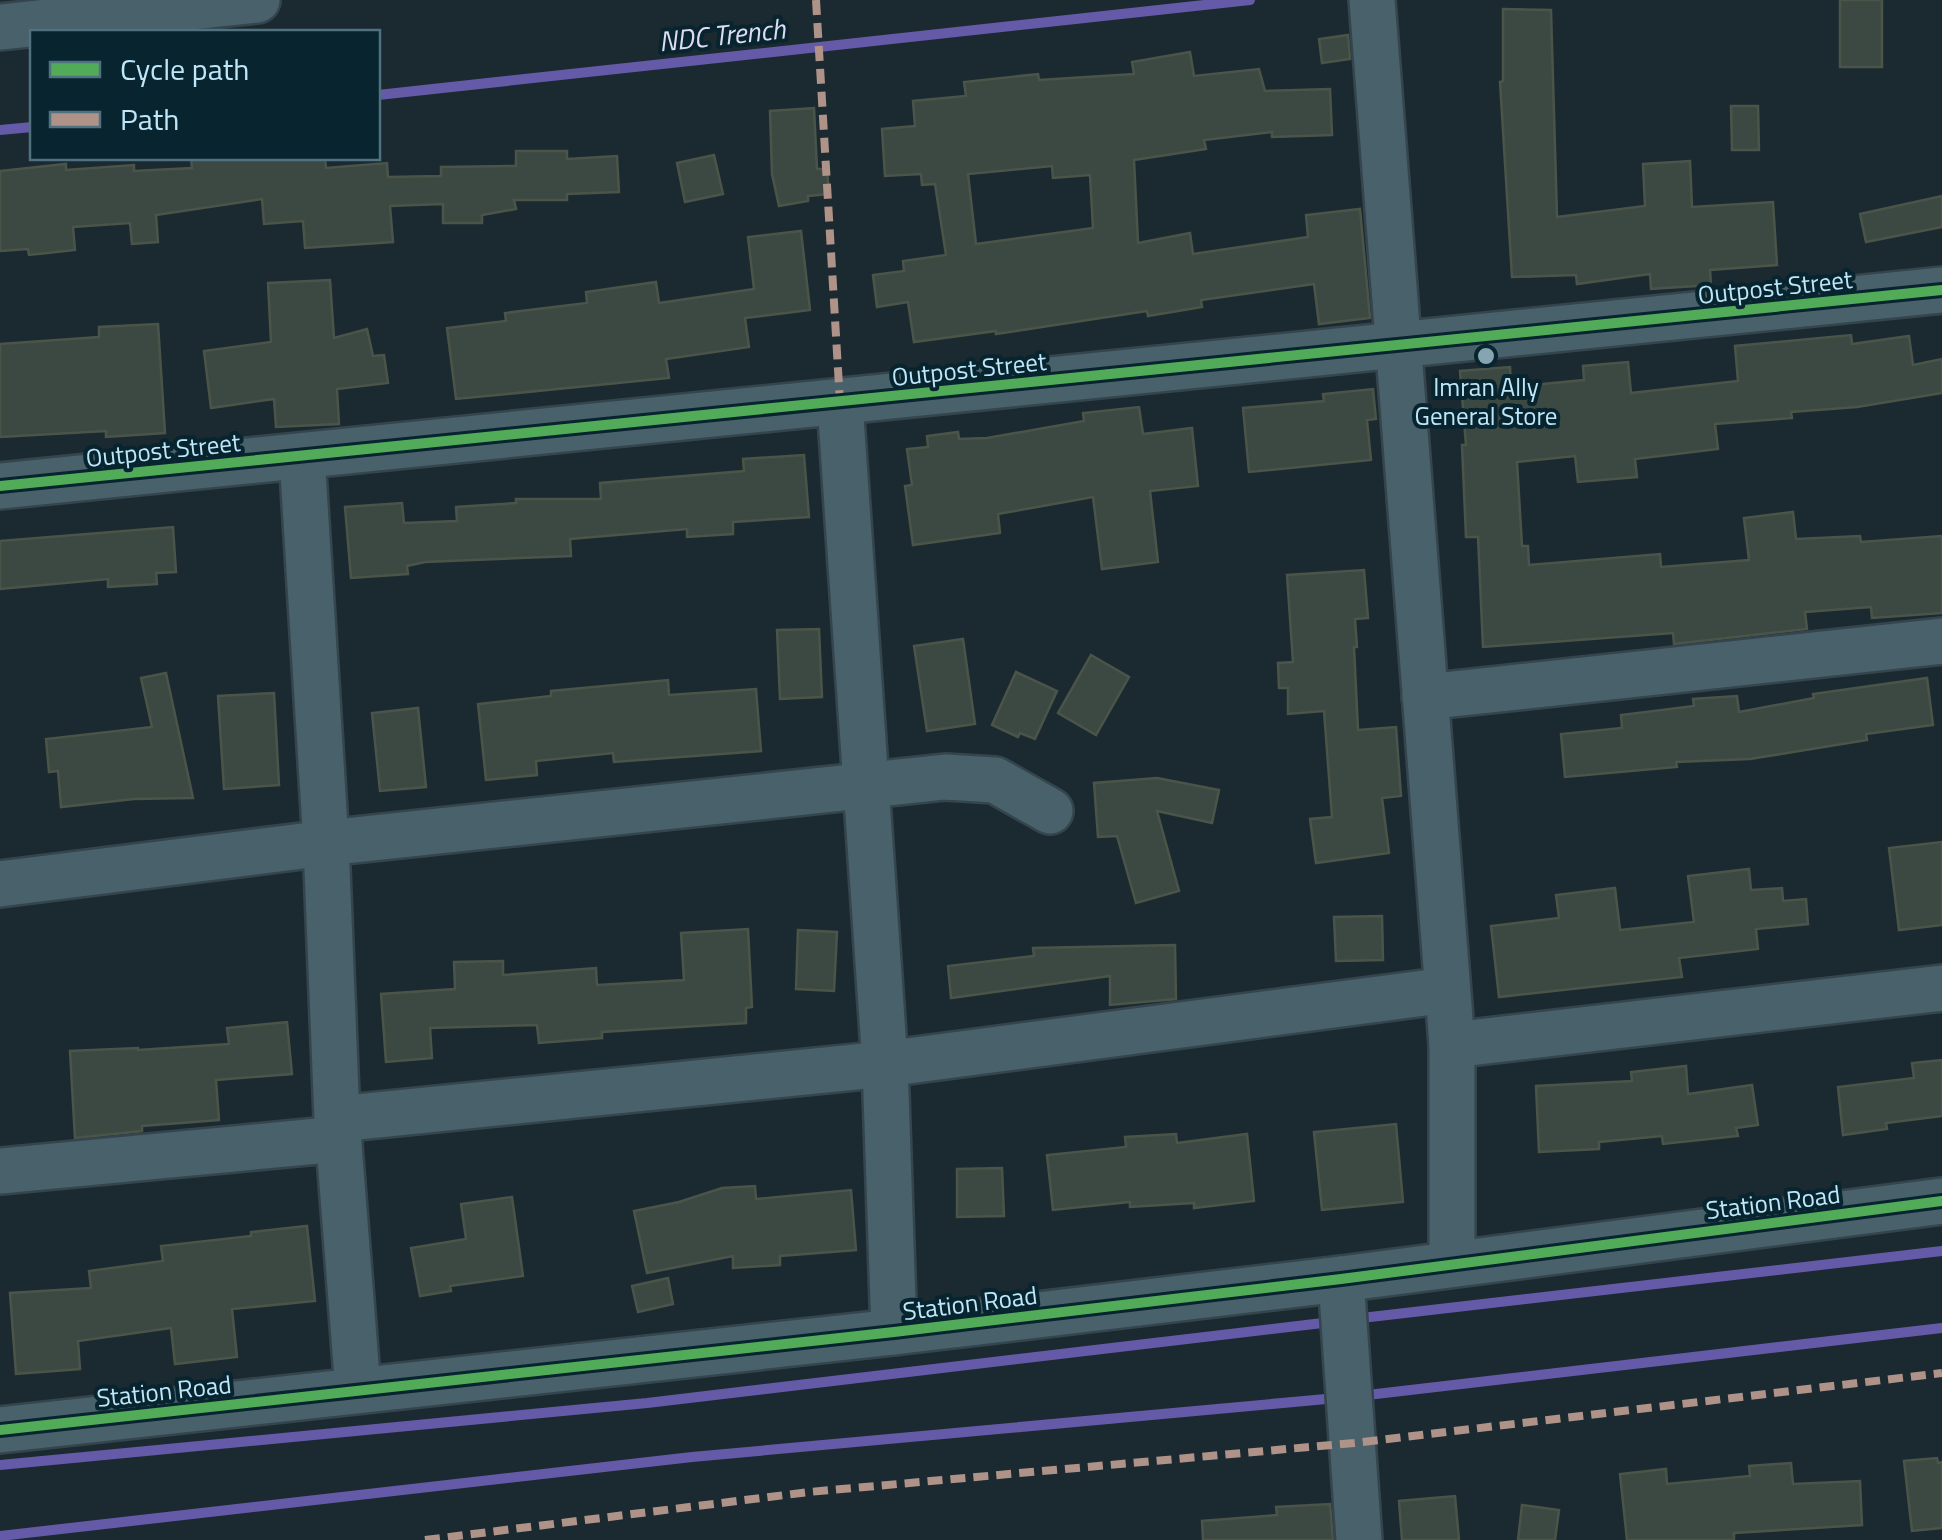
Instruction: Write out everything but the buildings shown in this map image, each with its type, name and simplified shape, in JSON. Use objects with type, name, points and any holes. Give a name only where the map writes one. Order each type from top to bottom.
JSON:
[{"type":"street","points":[[0,27],[257,0]]},
{"type":"street","points":[[1372,0],[1452,1045],[1452,1263]]},
{"type":"street","name":"Outpost Street","points":[[0,486],[1942,290]]},
{"type":"street","points":[[840,403],[885,1064],[894,1332]]},
{"type":"street","points":[[302,456],[326,843],[338,1129],[358,1390]]},
{"type":"street","points":[[1425,697],[1942,641]]},
{"type":"street","points":[[0,884],[326,843],[945,777],[995,780],[1050,811]]},
{"type":"street","points":[[1452,1045],[1942,988]]},
{"type":"street","points":[[0,1171],[885,1064],[1447,990]]},
{"type":"street","name":"Station Road","points":[[0,1430],[894,1332],[1942,1201]]},
{"type":"street","points":[[1342,1279],[1359,1540]]},
{"type":"waterway","name":"NDC Trench","points":[[380,95],[1250,0]]},
{"type":"waterway","name":"NDC Trench","points":[[0,130],[30,127]]},
{"type":"waterway","points":[[1353,1319],[1942,1251]]},
{"type":"waterway","points":[[0,1465],[647,1403],[1331,1322]]},
{"type":"waterway","points":[[1359,1396],[1942,1328]]},
{"type":"waterway","points":[[0,1536],[692,1457],[1337,1398]]},
{"type":"marked path","points":[[816,0],[840,403]]},
{"type":"marked path","points":[[425,1540],[809,1492],[1354,1443],[1942,1373]]},
{"type":"cycle path","points":[[0,486],[1942,290]]},
{"type":"cycle path","points":[[0,1430],[894,1332],[1942,1201]]},
{"type":"place","name":"Imran Ally General Store","points":[[1486,356]]}]
